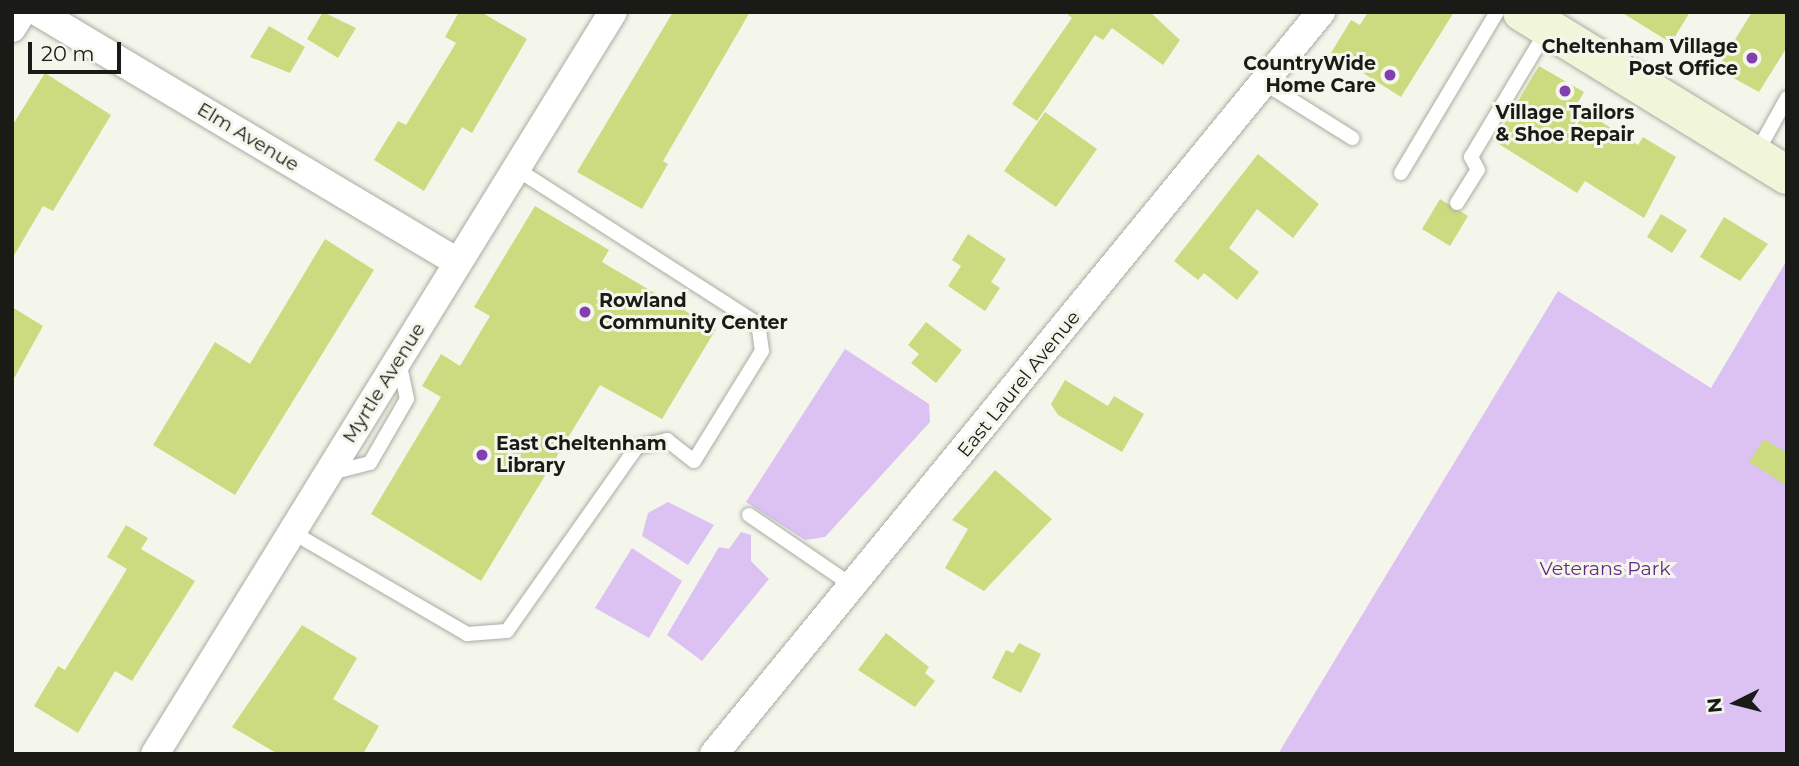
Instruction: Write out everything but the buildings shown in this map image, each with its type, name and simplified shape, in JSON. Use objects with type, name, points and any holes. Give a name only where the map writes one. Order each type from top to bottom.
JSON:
[{"type":"main road","points":[[1535,20],[1771,165]]},
{"type":"street","points":[[12,28],[22,12]]},
{"type":"street","name":"Elm Avenue","points":[[38,12],[458,262]]},
{"type":"street","name":"Myrtle Avenue","points":[[155,754],[613,12]]},
{"type":"street","name":"East Laurel Avenue","points":[[714,754],[1266,83],[1321,12]]},
{"type":"lane","points":[[1401,173],[1497,12]]},
{"type":"lane","points":[[1457,203],[1478,170],[1471,157],[1535,20]]},
{"type":"lane","points":[[1266,83],[1352,138]]},
{"type":"lane","points":[[1771,165],[1787,98]]},
{"type":"lane","points":[[292,531],[467,634],[507,631],[636,447],[667,440],[694,461],[762,351],[758,324],[517,170]]},
{"type":"lane","points":[[749,515],[853,586]]},
{"type":"green space","name":"Veterans Park","points":[[1787,260],[1787,754],[1278,754],[1558,291],[1711,388]]},
{"type":"green space","points":[[845,349],[929,404],[930,422],[825,537],[805,540],[746,502]]},
{"type":"green space","points":[[668,502],[714,525],[688,565],[642,536],[648,513]]},
{"type":"green space","points":[[741,532],[751,535],[751,561],[769,579],[702,661],[667,635],[719,547],[729,549]]},
{"type":"green space","points":[[632,548],[682,581],[649,638],[595,608]]},
{"type":"place","name":"Cheltenham Village Post Office","points":[[1752,58]]},
{"type":"place","name":"CountryWide Home Care","points":[[1390,75]]},
{"type":"place","name":"Village Tailors & Shoe Repair","points":[[1565,91]]},
{"type":"place","name":"Rowland Community Center","points":[[585,312]]},
{"type":"place","name":"East Cheltenham Library","points":[[482,455]]}]
